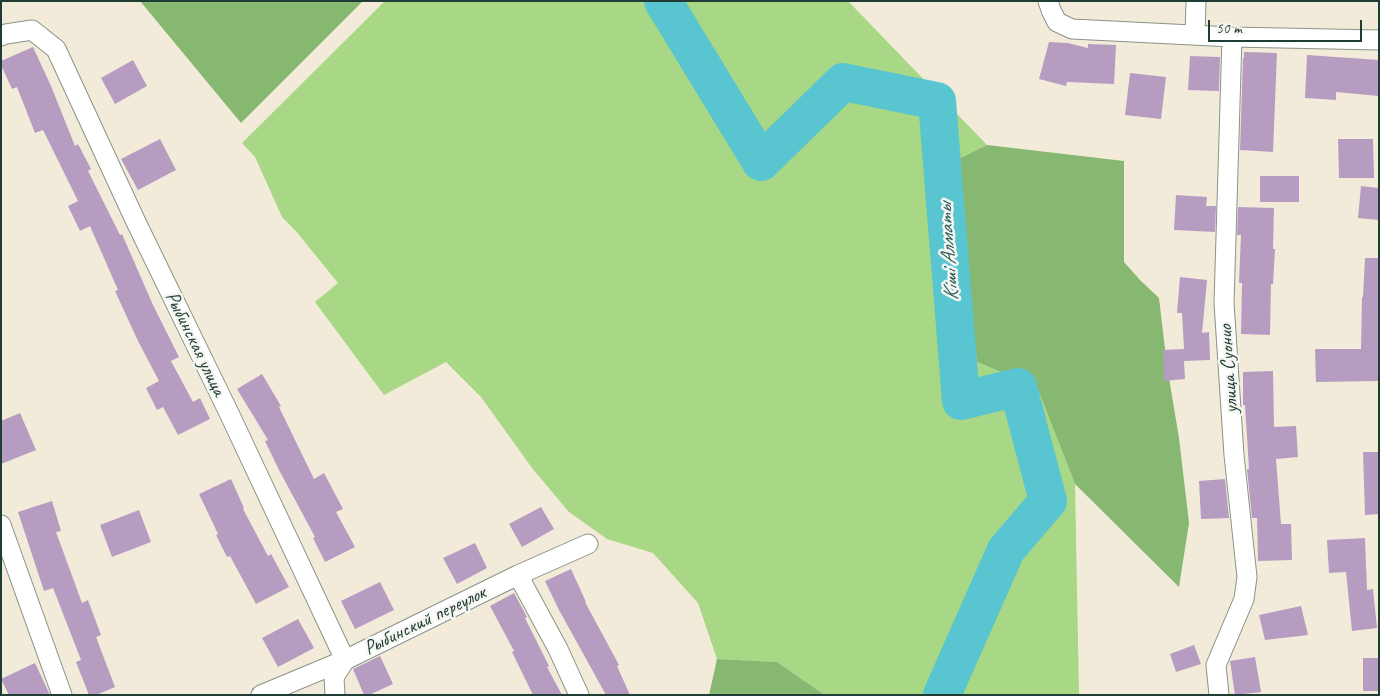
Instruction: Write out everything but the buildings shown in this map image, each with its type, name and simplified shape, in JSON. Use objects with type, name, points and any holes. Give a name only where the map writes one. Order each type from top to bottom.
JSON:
[{"type":"street","points":[[1048,1],[1057,22],[1072,29],[1232,37],[1379,40]]},
{"type":"street","points":[[1195,35],[1196,1]]},
{"type":"street","name":"Рыбинская улица","points":[[1,36],[32,30],[56,49],[136,222],[229,413],[345,660]]},
{"type":"street","name":"улица Суонио","points":[[1219,695],[1216,665],[1244,599],[1247,577],[1234,455],[1224,303],[1232,37]]},
{"type":"street","points":[[1,525],[62,695]]},
{"type":"street","name":"Рыбинский переулок","points":[[261,695],[345,660],[518,575],[588,544]]},
{"type":"street","points":[[518,575],[558,649],[579,695]]},
{"type":"street","points":[[335,695],[334,677],[345,660]]},
{"type":"green space","points":[[140,1],[363,1],[241,123]]},
{"type":"green space","points":[[385,1],[848,1],[987,145],[944,166],[963,250],[977,362],[1037,387],[1075,484],[1079,695],[825,695],[777,662],[717,659],[698,603],[653,553],[607,539],[569,512],[532,468],[481,397],[446,362],[384,395],[315,302],[338,283],[295,230],[282,217],[255,157],[242,143]]},
{"type":"green space","points":[[987,145],[1124,161],[1124,262],[1159,298],[1167,366],[1179,438],[1189,523],[1179,587],[1075,484],[1037,387],[977,362],[963,250],[944,166]]},
{"type":"green space","points":[[717,659],[777,662],[825,695],[709,695]]},
{"type":"waterway","name":"Кіші Алматы","points":[[663,1],[761,162],[843,82],[937,101],[961,401],[1018,387],[1048,501],[1006,550],[942,695]]}]
